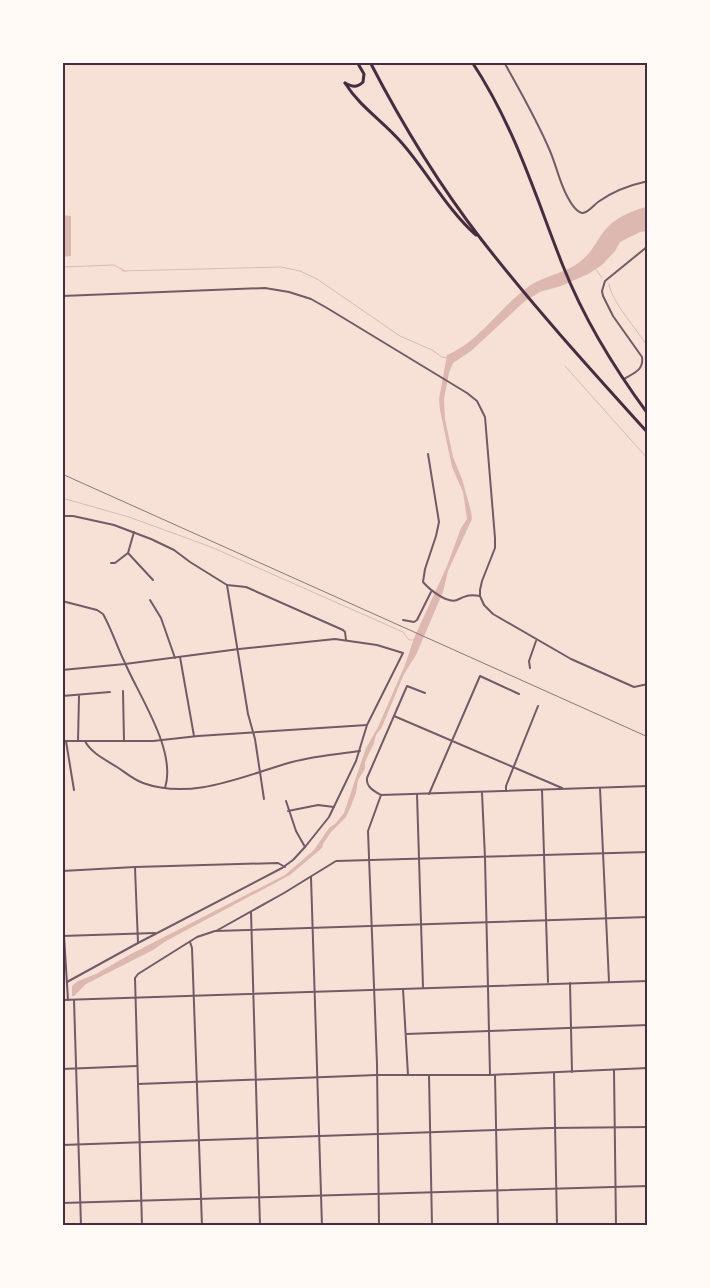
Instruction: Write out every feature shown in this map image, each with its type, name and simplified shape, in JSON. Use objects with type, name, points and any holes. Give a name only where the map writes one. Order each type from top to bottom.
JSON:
[{"type":"highway","points":[[357,62],[364,78],[360,85],[356,87],[345,83],[352,94],[399,140],[460,219],[481,239]]},
{"type":"highway","points":[[370,62],[416,143],[481,239],[519,286],[648,434]]},
{"type":"highway","points":[[472,62],[498,106],[520,151],[564,267],[597,337],[647,414]]},
{"type":"street","points":[[504,62],[529,106],[550,150],[566,194],[579,212],[587,212],[598,202],[619,190],[648,181]]},
{"type":"street","points":[[623,379],[640,368],[642,357],[613,316],[602,296],[602,291],[605,281],[648,246]]},
{"type":"street","points":[[62,296],[254,288],[288,292],[311,299],[327,308],[472,396],[481,407],[485,417],[495,543],[482,581],[480,596],[484,604],[493,614],[571,659],[634,687],[648,684]]},
{"type":"street","points":[[428,454],[439,522],[423,582],[432,592],[454,601],[463,596],[480,596]]},
{"type":"street","points":[[62,516],[73,516],[114,525],[134,532],[174,550],[227,585],[246,587],[342,630],[345,632],[346,640]]},
{"type":"street","points":[[112,563],[115,563],[128,553],[134,532]]},
{"type":"street","points":[[128,553],[153,580]]},
{"type":"street","points":[[227,585],[264,799]]},
{"type":"street","points":[[403,620],[414,622],[417,620],[432,592]]},
{"type":"street","points":[[150,600],[162,618],[175,658]]},
{"type":"street","points":[[62,601],[97,610],[104,614],[125,664],[156,725],[165,754],[167,778],[165,788]]},
{"type":"street","points":[[62,670],[302,642],[346,640],[377,645],[402,653],[367,725],[360,751],[334,808],[321,828],[285,867],[156,933],[67,982]]},
{"type":"street","points":[[530,668],[529,661],[536,640]]},
{"type":"street","points":[[180,657],[194,736]]},
{"type":"street","points":[[429,794],[480,676],[520,694]]},
{"type":"street","points":[[425,693],[407,686],[367,778],[366,783],[369,787],[381,795],[648,786]]},
{"type":"street","points":[[62,696],[110,692]]},
{"type":"street","points":[[123,692],[124,741]]},
{"type":"street","points":[[78,741],[80,695]]},
{"type":"street","points":[[506,791],[513,767],[538,706]]},
{"type":"street","points":[[394,716],[564,789]]},
{"type":"street","points":[[62,741],[161,740],[194,736],[367,725]]},
{"type":"street","points":[[66,741],[74,790]]},
{"type":"street","points":[[85,741],[100,756],[138,781],[178,790],[203,787],[259,773],[295,761],[360,751]]},
{"type":"street","points":[[600,788],[609,982]]},
{"type":"street","points":[[542,790],[548,983]]},
{"type":"street","points":[[482,792],[490,1075]]},
{"type":"street","points":[[417,794],[423,988]]},
{"type":"street","points":[[379,1226],[377,1076],[368,829],[381,795]]},
{"type":"street","points":[[286,801],[296,831],[305,847]]},
{"type":"street","points":[[288,811],[318,805],[334,808]]},
{"type":"street","points":[[215,932],[336,861],[648,852]]},
{"type":"street","points":[[62,871],[135,867],[278,864],[285,867]]},
{"type":"street","points":[[135,867],[138,943]]},
{"type":"street","points":[[311,877],[322,1226]]},
{"type":"street","points":[[251,912],[260,1226]]},
{"type":"street","points":[[142,1226],[135,998],[136,976],[197,937],[215,932],[251,930],[648,917]]},
{"type":"street","points":[[68,1000],[63,936],[156,933]]},
{"type":"street","points":[[190,942],[192,948],[202,1226]]},
{"type":"street","points":[[62,1000],[648,981]]},
{"type":"street","points":[[570,983],[572,1072]]},
{"type":"street","points":[[403,989],[408,1075]]},
{"type":"street","points":[[74,1000],[81,1226]]},
{"type":"street","points":[[406,1034],[648,1025]]},
{"type":"street","points":[[62,1069],[137,1066]]},
{"type":"street","points":[[138,1084],[408,1075],[494,1075],[648,1068]]},
{"type":"street","points":[[614,1070],[616,1226]]},
{"type":"street","points":[[554,1073],[557,1226]]},
{"type":"street","points":[[429,1075],[432,1226]]},
{"type":"street","points":[[494,1075],[498,1226]]},
{"type":"street","points":[[62,1146],[555,1128],[648,1127]]},
{"type":"street","points":[[62,1203],[648,1186]]},
{"type":"shaded area","points":[[647,207],[647,231],[640,232],[620,242],[615,251],[602,265],[588,274],[561,286],[540,292],[525,301],[471,351],[453,363],[444,399],[445,419],[453,457],[462,479],[472,519],[448,571],[443,592],[416,655],[404,674],[382,727],[376,735],[346,817],[331,832],[322,848],[290,875],[166,941],[153,950],[86,984],[72,996],[72,986],[78,981],[96,974],[129,955],[285,875],[314,850],[329,828],[344,813],[366,748],[378,727],[405,665],[414,638],[447,566],[461,528],[467,519],[463,492],[452,467],[440,410],[439,399],[447,355],[469,342],[528,287],[576,265],[592,250],[605,230],[619,218],[630,212]]},
{"type":"shaded area","points":[[63,215],[71,216],[71,256],[63,257]]},
{"type":"waterway","points":[[62,267],[114,265],[125,271]]},
{"type":"waterway","points":[[122,271],[281,267],[300,271],[317,279],[400,336],[447,358]]},
{"type":"waterway","points":[[595,268],[602,278]]},
{"type":"waterway","points":[[609,284],[615,299],[648,347]]},
{"type":"waterway","points":[[565,366],[648,459]]},
{"type":"waterway","points":[[62,498],[129,517],[211,547],[403,632],[409,640],[414,640]]},
{"type":"railway","points":[[62,474],[648,737]]}]
